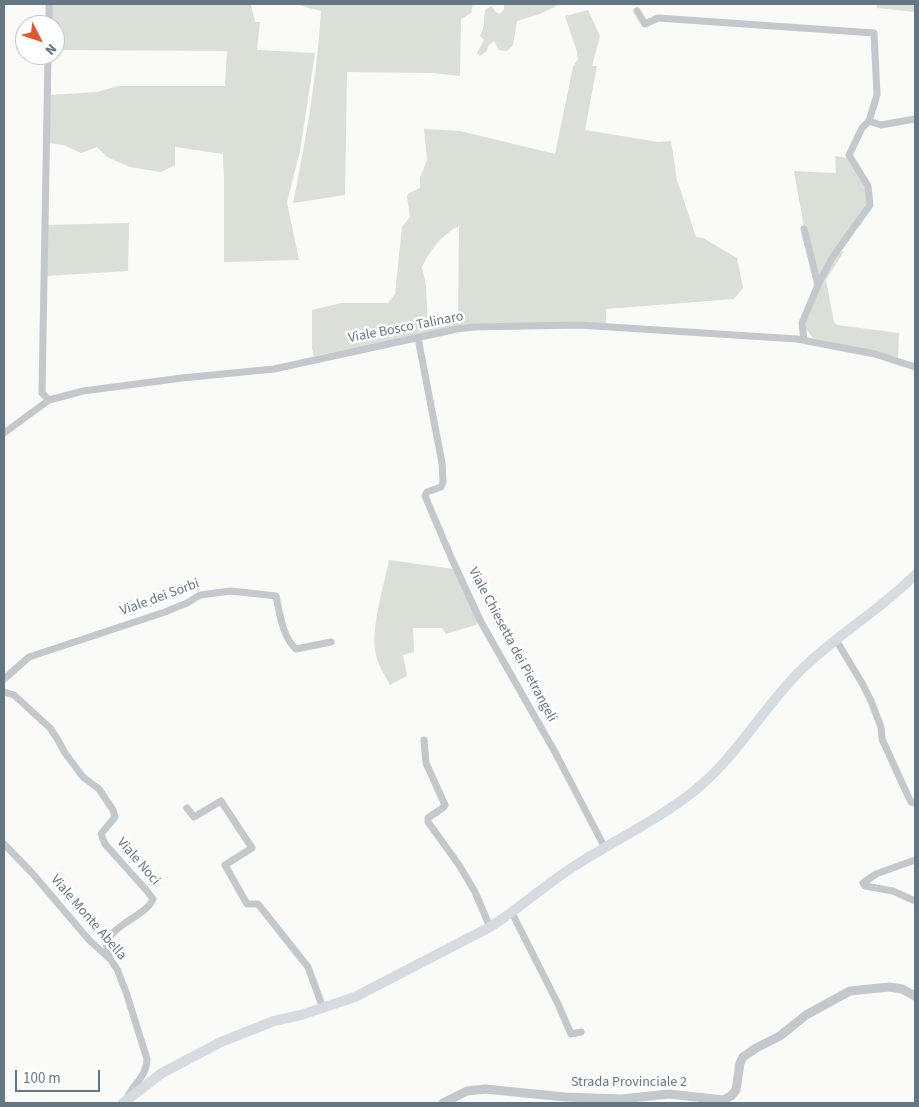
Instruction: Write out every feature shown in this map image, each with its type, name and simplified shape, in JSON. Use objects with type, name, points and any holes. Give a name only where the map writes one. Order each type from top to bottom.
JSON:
[{"type":"main road","points":[[124,1102],[162,1073],[221,1042],[274,1021],[355,998],[490,927],[512,913],[577,864],[666,810],[695,790],[722,763],[800,670],[895,595],[915,576]]},
{"type":"street","points":[[638,11],[645,24],[658,18],[874,33],[877,95],[869,121],[862,128],[849,155],[868,186],[870,206],[832,258],[818,285],[802,324],[804,340]]},
{"type":"street","points":[[48,65],[42,393],[49,400]]},
{"type":"street","points":[[869,121],[881,124],[915,119]]},
{"type":"street","points":[[804,229],[818,285]]},
{"type":"street","name":"Viale Bosco Talinaro","points":[[4,433],[49,400],[83,391],[182,378],[274,369],[457,329],[578,325],[804,340],[874,354],[915,367]]},
{"type":"street","name":"Viale Chiesetta dei Pietrangeli","points":[[418,338],[442,463],[443,482],[441,487],[427,492],[425,496],[482,622],[556,754],[605,848]]},
{"type":"street","name":"Viale dei Sorbi","points":[[4,679],[29,657],[165,612],[187,603],[200,595],[231,591],[276,596],[284,628],[290,643],[296,649],[331,642]]},
{"type":"street","points":[[836,640],[862,683],[881,727],[882,739],[908,796],[915,803]]},
{"type":"street","name":"Viale Noci","points":[[4,692],[14,695],[50,728],[65,753],[83,777],[99,789],[113,810],[115,817],[101,834],[105,844],[153,899],[145,910],[125,922],[110,935],[106,943],[110,959]]},
{"type":"street","points":[[424,740],[426,763],[445,805],[428,818],[428,822],[459,865],[475,892],[490,927]]},
{"type":"street","points":[[187,808],[194,817],[221,801],[252,848],[226,866],[247,904],[258,904],[308,967],[323,1008]]},
{"type":"street","name":"Viale Monte Abella","points":[[4,844],[33,874],[90,940],[110,959],[117,969],[147,1059],[147,1066],[141,1079],[129,1091],[124,1102]]},
{"type":"street","points":[[915,862],[876,874],[863,883],[865,886],[892,891],[915,901]]},
{"type":"street","points":[[512,913],[571,1034],[581,1032]]},
{"type":"street","name":"Strada Provinciale 2","points":[[443,1103],[467,1091],[485,1089],[623,1101],[669,1094],[727,1101],[736,1090],[740,1062],[743,1057],[780,1036],[806,1015],[850,991],[888,987],[902,989],[915,996]]},
{"type":"shaded area","points":[[51,4],[255,4],[251,5],[255,22],[260,22],[257,50],[315,53],[300,151],[287,202],[299,260],[224,262],[223,154],[175,147],[175,165],[161,172],[130,167],[107,157],[97,147],[81,153],[64,145],[48,143],[49,95],[97,92],[118,86],[225,86],[227,51],[65,50],[65,15],[50,15]]},
{"type":"shaded area","points":[[295,4],[473,4],[471,13],[461,19],[460,76],[433,73],[347,72],[345,195],[293,203],[317,60],[321,11]]},
{"type":"shaded area","points":[[504,4],[560,4],[540,14],[517,21],[513,45],[507,51],[499,50],[494,41],[488,46],[487,51],[480,56],[477,53],[484,40],[480,36],[484,25],[485,10],[491,6],[500,14],[504,9]]},
{"type":"shaded area","points":[[877,4],[915,4],[915,12],[877,8]]},
{"type":"shaded area","points":[[588,10],[600,36],[592,66],[597,66],[585,130],[658,142],[671,141],[677,180],[696,237],[703,238],[737,258],[743,288],[734,299],[606,309],[606,325],[458,328],[314,356],[312,349],[312,310],[341,303],[388,303],[395,294],[402,227],[410,217],[407,196],[409,193],[420,188],[420,178],[427,160],[424,129],[460,131],[555,154],[573,67],[578,59],[565,16]],"holes":[[[459,226],[458,322],[428,325],[426,286],[422,267],[437,243],[447,233]]]},
{"type":"shaded area","points":[[835,156],[849,158],[866,187],[868,199],[863,211],[818,279],[804,227],[794,171],[836,173]]},
{"type":"shaded area","points":[[129,223],[128,271],[46,276],[47,225]]},
{"type":"shaded area","points":[[844,251],[826,280],[834,322],[837,325],[899,333],[898,358],[813,338],[805,328],[806,317],[838,253]]},
{"type":"shaded area","points":[[389,560],[454,569],[478,621],[476,625],[446,634],[442,628],[413,628],[414,652],[403,655],[407,676],[390,685],[377,659],[375,649],[375,628]]}]
